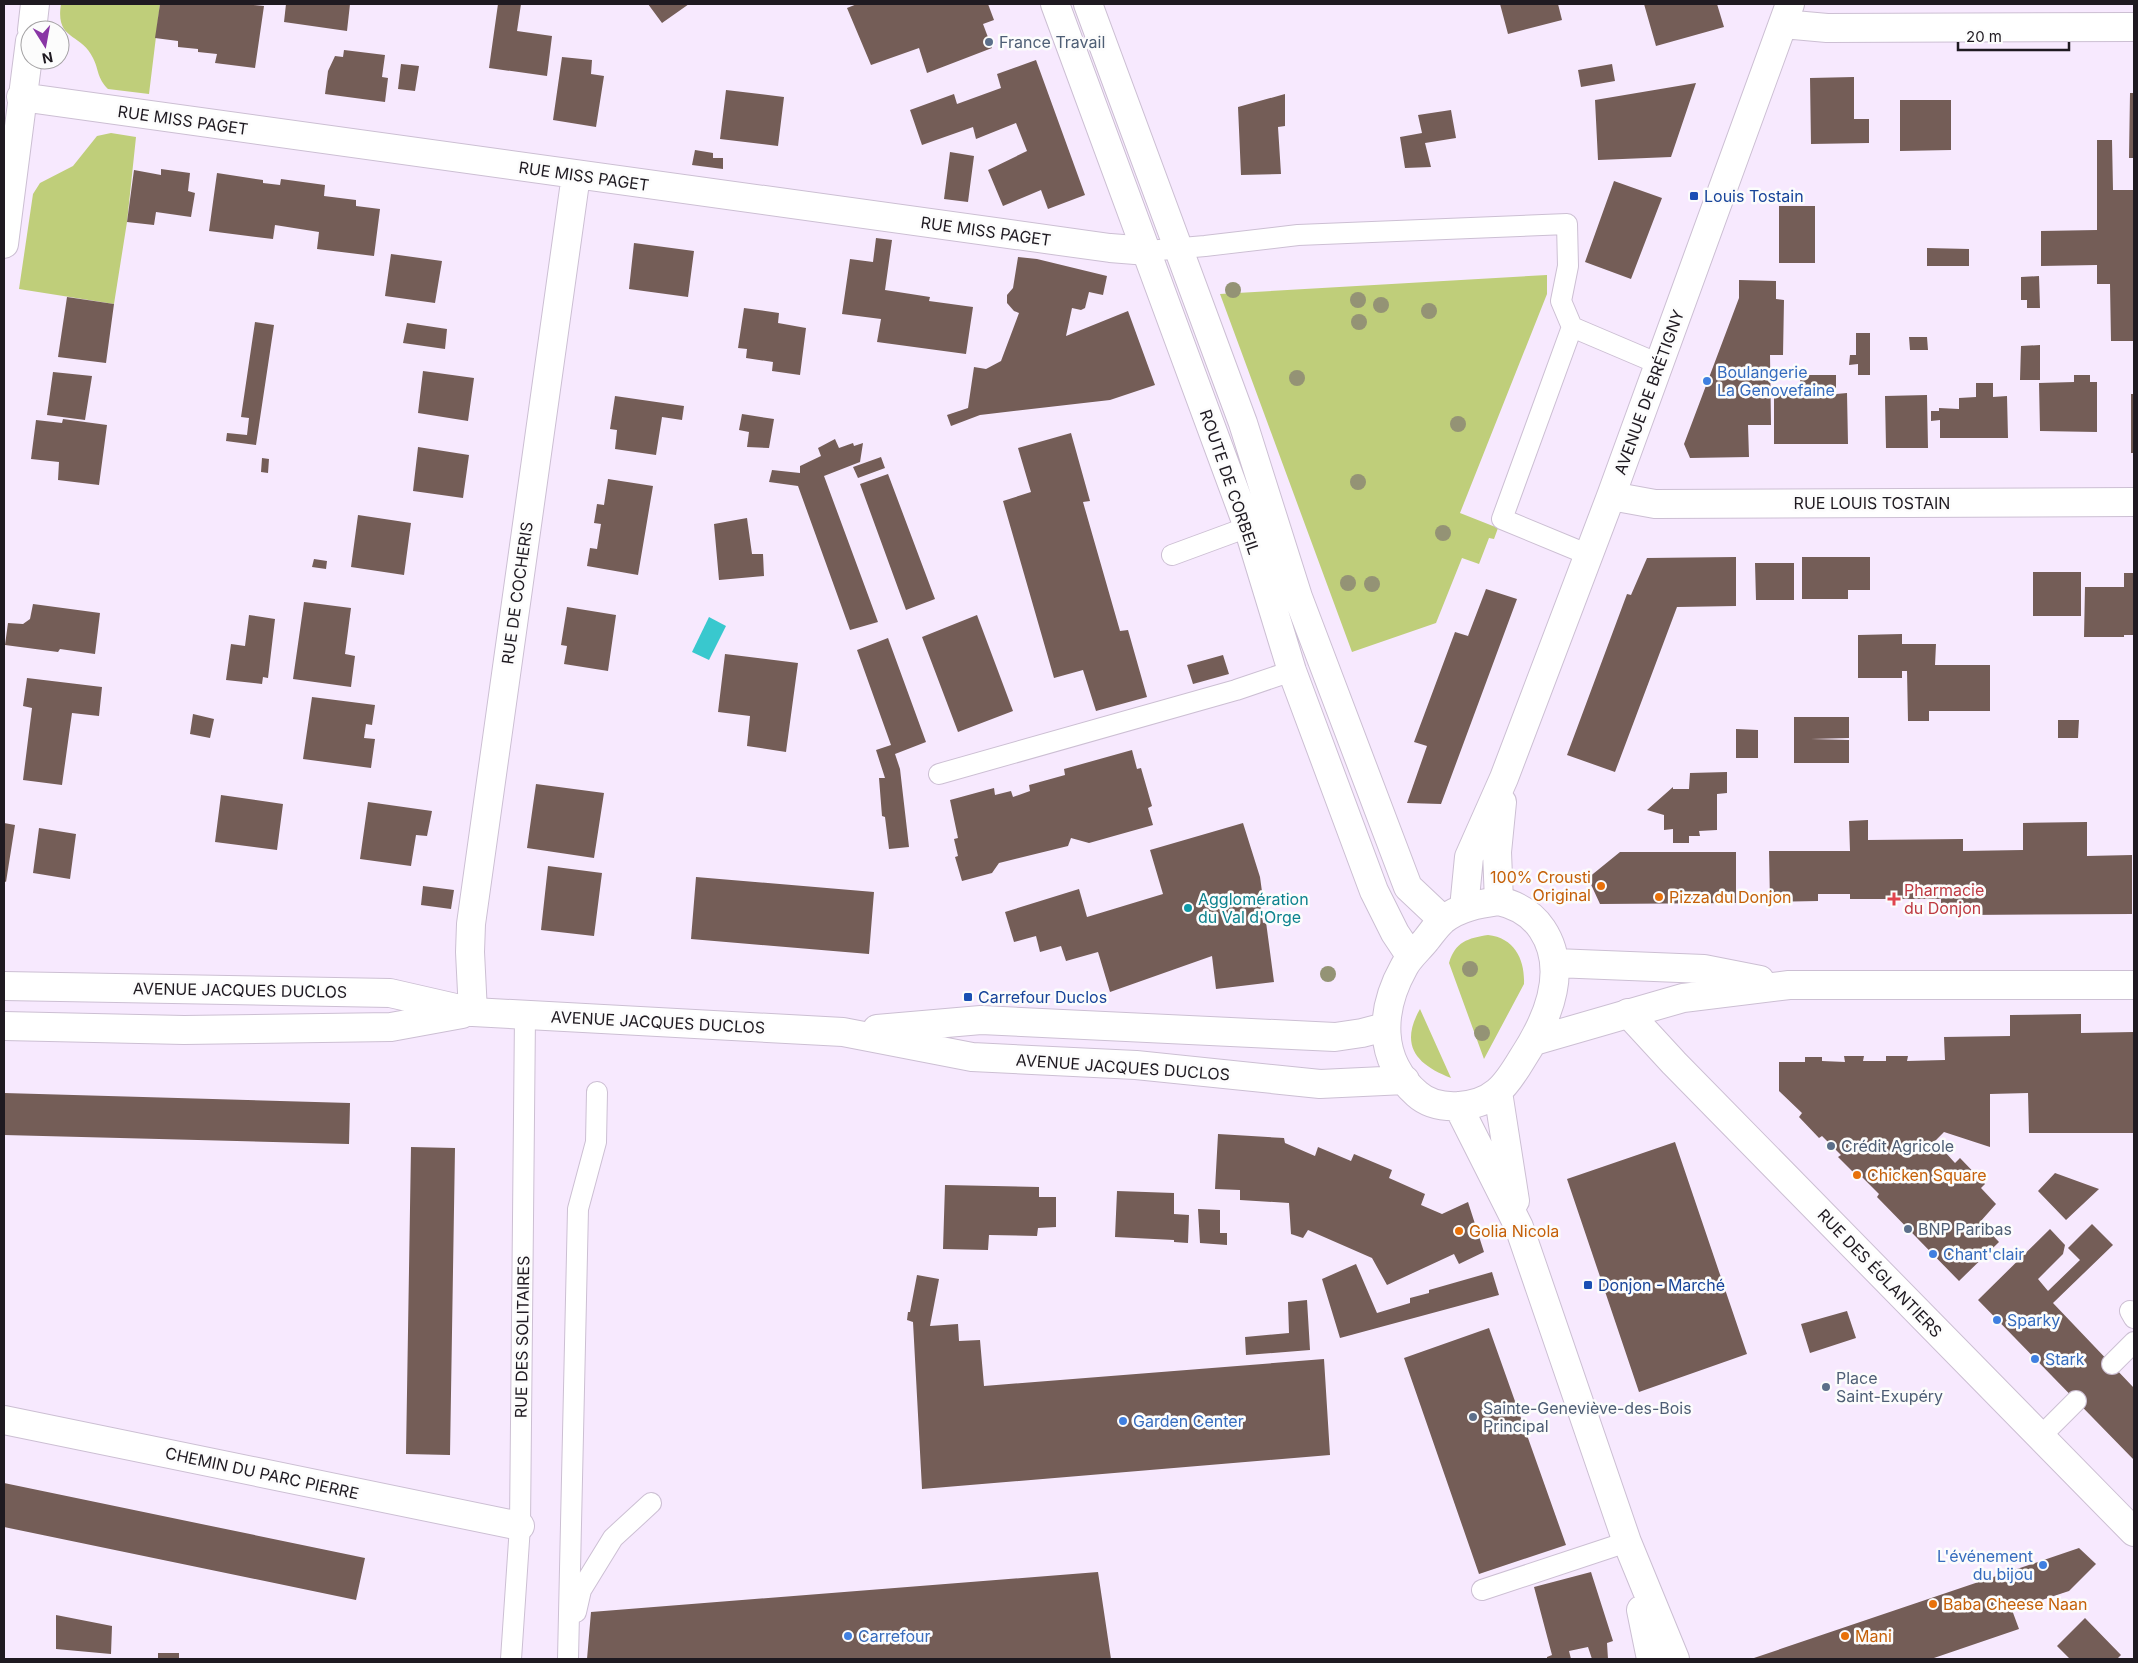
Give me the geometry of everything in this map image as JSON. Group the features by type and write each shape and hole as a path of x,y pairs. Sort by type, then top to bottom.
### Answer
{"main road":[{"path":"33,20 35,4"},
{"name":"ROUTE DE CORBEIL","path":"1055,4 1108,150 1148,251 1248,527 1252,548 1292,672 1374,891 1395,933 1411,957"},
{"name":"ROUTE DE CORBEIL","path":"1088,4 1243,423 1298,597 1408,887 1454,914"},
{"path":"1787,14 1827,28 2134,27"},
{"name":"AVENUE DE BRÉTIGNY","path":"1454,914 1469,857 1504,778 1589,555 1787,14"},
{"path":"4,244 26,70"},
{"name":"RUE MISS PAGET","path":"22,97 1100,247 1148,251"},
{"name":"RUE DE COCHERIS","path":"473,1012 470,952 471,924 576,175"},
{"name":"RUE LOUIS TOSTAIN","path":"1611,496 1655,504 2134,502"},
{"name":"AVENUE DE BRÉTIGNY","path":"1499,901 1497,852 1504,778"},
{"path":"1499,901 1513,904 1538,923 1547,936 1555,964 1554,985 1550,1002 1534,1041 1498,1092 1476,1104 1458,1106 1435,1104 1417,1095 1404,1080 1394,1064 1387,1046 1385,1027 1393,992 1404,966 1411,957 1454,914 1499,901"},
{"path":"1555,964 1704,969 1789,985"},
{"path":"1534,1041 1683,998 1789,985 2134,985"},
{"name":"AVENUE JACQUES DUCLOS","path":"4,986 390,993 473,1012 843,1032 972,1057 1136,1064 1320,1084 1404,1080"},
{"name":"AVENUE JACQUES DUCLOS","path":"4,1026 184,1030 391,1027 473,1012"},
{"name":"RUE DES ÉGLANTIERS","path":"1628,1013 1674,1063 2134,1532"},
{"name":"AVENUE JACQUES DUCLOS","path":"843,1032 981,1020 1335,1037 1385,1027"},
{"path":"1498,1092 1519,1227"},
{"path":"1458,1106 1519,1227 1627,1542 1675,1659"},
{"name":"CHEMIN DU PARC PIERRE","path":"4,1420 520,1526"},
{"path":"1627,1542 1651,1659"}],"lane":[{"path":"1148,251 1298,235 1567,224 1568,266 1560,301 1572,327 1659,364"},
{"path":"1572,327 1502,519 1589,555"},
{"path":"1172,555 1248,527"},
{"path":"939,774 1236,690 1292,672"},
{"name":"RUE DES SOLITAIRES","path":"511,1659 520,1526 525,1014"},
{"path":"568,1651 578,1209 596,1142 597,1092"},
{"path":"2112,1364 2134,1342"},
{"path":"2041,1436 2076,1401"},
{"path":"568,1651 581,1590 613,1538 651,1503"},
{"path":"1482,1590 1627,1542"}],"green space":[{"path":"61,4 160,4 149,94 108,89 102,81 88,50 70,35 70,20 61,20"},
{"path":"111,133 136,137 127,222 114,304 19,289 33,194 40,183 73,166 97,136"},
{"path":"1547,275 1547,294 1460,513 1498,528 1494,539 1489,538 1479,564 1462,558 1436,623 1352,652 1220,294"},
{"path":"1488,935 1497,937 1512,945 1523,967 1524,984 1484,1059 1449,963 1455,950 1463,942"},
{"path":"1420,1009 1451,1078 1429,1067 1415,1052 1411,1034"}],"water":[{"path":"709,617 726,626 709,660 692,652"}],"building":[{"path":"160,4 244,4 264,6 255,68 215,63 217,54 198,52 198,49 178,47 178,41 155,38"},
{"path":"286,4 350,4 347,31 284,22"},
{"path":"498,4 521,4 517,31 552,36 547,76 489,68"},
{"path":"648,4 689,4 662,23"},
{"path":"857,4 988,4 994,20 983,24 992,48 927,73 919,48 871,65 847,8"},
{"path":"1500,4 1558,4 1562,20 1508,34"},
{"path":"1644,4 1717,4 1724,27 1656,46"},
{"path":"344,50 385,55 382,77 388,78 385,102 325,94 328,71 335,56 343,57"},
{"path":"562,57 592,60 591,74 604,76 596,127 553,120"},
{"path":"1036,60 1085,195 1048,209 1041,190 1003,206 988,170 1027,151 1016,123 976,139 973,127 922,145 910,110 954,94 957,104 1001,88 997,74"},
{"path":"401,64 419,66 415,91 398,89"},
{"path":"1612,64 1615,81 1581,87 1578,70"},
{"path":"1854,77 1854,119 1869,119 1869,143 1811,144 1810,78"},
{"path":"1696,83 1671,157 1598,160 1595,100"},
{"path":"726,90 784,97 778,146 720,139"},
{"path":"2130,93 2134,93 2134,158 2129,158"},
{"path":"1285,94 1285,126 1278,127 1281,174 1241,175 1238,107"},
{"path":"1900,100 1951,100 1951,150 1900,151"},
{"path":"1451,110 1456,138 1425,143 1431,167 1405,168 1400,137 1422,133 1418,115"},
{"path":"2097,140 2112,140 2113,190 2134,190 2134,341 2111,341 2110,284 2097,284 2097,265 2041,266 2041,231 2097,230"},
{"path":"695,150 713,153 713,158 723,158 723,169 692,165"},
{"path":"950,152 974,156 968,202 944,199"},
{"path":"161,169 190,173 188,191 195,193 191,217 156,212 154,225 127,222 134,170 161,175"},
{"path":"217,173 263,180 263,183 280,185 281,179 325,185 324,196 356,200 356,206 380,209 374,256 317,249 319,232 275,225 273,239 209,231"},
{"path":"1614,181 1662,198 1631,279 1585,262"},
{"path":"1779,206 1815,206 1815,263 1779,263"},
{"path":"876,238 892,240 885,290 930,297 929,301 973,307 966,354 877,342 881,319 842,314 850,259 873,262"},
{"path":"634,243 694,251 688,297 629,289"},
{"path":"1927,248 1969,249 1969,266 1927,266"},
{"path":"391,254 442,261 435,303 385,296"},
{"path":"1018,257 1037,259 1107,276 1103,295 1089,292 1085,308 1081,310 1072,308 1066,336 1128,311 1155,385 1110,400 980,415 951,426 947,415 968,408 974,367 986,369 1001,361 1019,313 1014,311 1007,303 1007,295 1013,288"},
{"path":"2039,276 2040,308 2027,308 2027,300 2021,300 2021,277"},
{"path":"1739,280 1776,281 1776,299 1784,300 1783,355 1770,355 1771,425 1748,425 1749,457 1690,458 1684,444 1739,298"},
{"path":"67,297 114,304 106,363 58,357"},
{"path":"744,308 779,313 778,323 806,328 800,375 772,371 773,362 746,358 747,349 738,348"},
{"path":"255,322 274,325 256,445 226,441 227,433 247,435 249,418 241,417"},
{"path":"407,323 447,329 445,349 403,343"},
{"path":"1856,333 1870,333 1870,375 1858,375 1858,364 1849,365 1850,355 1856,355"},
{"path":"1909,337 1927,337 1928,350 1910,350"},
{"path":"2040,345 2040,380 2020,380 2021,346"},
{"path":"423,371 474,378 468,421 418,413"},
{"path":"53,372 92,376 85,420 47,415"},
{"path":"1800,375 1836,375 1836,394 1847,393 1848,444 1774,444 1774,394 1801,394"},
{"path":"2074,375 2090,375 2090,382 2097,382 2097,432 2040,431 2039,383 2074,382"},
{"path":"1976,383 1993,383 1993,397 2007,396 2008,438 1940,438 1940,420 1931,421 1931,411 1939,411 1939,408 1959,409 1959,398 1976,397"},
{"path":"2131,394 2134,394 2134,453 2131,453"},
{"path":"1927,395 1928,448 1886,448 1885,396"},
{"path":"615,396 684,406 682,420 662,417 656,455 615,449 617,430 610,429"},
{"path":"742,414 774,419 769,448 747,447 749,432 739,430"},
{"path":"63,419 107,425 99,485 58,480 59,462 31,459 36,420 62,423"},
{"path":"1071,433 1090,501 1083,502 1120,631 1128,630 1147,697 1096,711 1083,670 1054,678 1003,501 1031,492 1018,448"},
{"path":"835,439 839,448 853,443 854,446 863,443 860,462 824,476 878,622 850,630 798,486 769,482 772,470 800,473 800,466 821,456 818,448"},
{"path":"418,447 469,455 463,498 413,491"},
{"path":"881,457 885,468 858,478 853,467"},
{"path":"262,458 269,459 268,473 261,472"},
{"path":"888,474 935,599 906,610 860,484"},
{"path":"608,479 653,486 638,575 587,566 590,548 597,549 601,524 594,523 597,504 604,505"},
{"path":"358,515 411,523 404,575 351,567"},
{"path":"747,518 752,554 763,554 764,576 719,580 714,524"},
{"path":"1736,557 1736,606 1677,607 1615,772 1567,755 1627,594 1631,595 1647,558"},
{"path":"1802,557 1870,557 1870,590 1848,590 1848,599 1802,599"},
{"path":"314,559 327,561 326,569 312,567"},
{"path":"1755,563 1794,563 1794,600 1756,600"},
{"path":"2033,572 2081,572 2081,616 2033,616"},
{"path":"2124,573 2134,573 2134,635 2124,635 2124,637 2084,637 2085,587 2124,587"},
{"path":"1486,589 1517,599 1441,804 1407,803 1427,746 1414,742 1455,632 1468,636"},
{"path":"304,602 351,608 345,654 355,656 351,687 293,679"},
{"path":"33,604 100,613 95,654 60,649 58,652 5,645 8,623 23,624 30,619"},
{"path":"567,607 616,615 608,671 564,664 567,646 561,645"},
{"path":"249,615 275,619 268,678 263,677 262,684 226,680 231,644 245,646"},
{"path":"977,615 1013,711 958,732 922,637"},
{"path":"1902,634 1902,644 1936,644 1935,665 1990,665 1990,711 1929,711 1929,721 1908,721 1907,671 1902,671 1902,678 1858,678 1858,635"},
{"path":"888,638 926,742 895,754 900,769 909,847 889,849 885,817 882,816 879,778 885,778 876,750 891,745 857,650"},
{"path":"725,654 798,663 786,752 747,746 750,716 718,712"},
{"path":"1223,655 1229,674 1193,684 1187,665"},
{"path":"27,678 102,687 99,716 72,713 62,785 23,780 32,708 23,706"},
{"path":"312,697 375,705 372,725 366,724 364,738 375,739 371,768 303,759"},
{"path":"193,714 214,719 210,738 190,734"},
{"path":"1794,717 1849,717 1849,738 1811,739 1849,740 1849,763 1794,763"},
{"path":"2058,720 2079,720 2078,738 2058,738"},
{"path":"1736,729 1758,730 1758,758 1736,758"},
{"path":"1132,750 1137,769 1141,768 1152,806 1148,808 1153,825 1089,843 1071,838 1068,846 999,863 992,873 962,881 955,857 958,856 954,839 958,838 950,800 994,788 995,795 1011,791 1013,797 1030,791 1029,785 1065,775 1064,769"},
{"path":"1727,772 1727,793 1717,794 1717,830 1699,831 1700,836 1689,836 1689,843 1673,843 1673,829 1664,830 1664,815 1647,810 1673,787 1673,789 1689,789 1690,773"},
{"path":"536,784 604,793 594,858 527,848"},
{"path":"221,795 283,804 277,850 215,842"},
{"path":"368,802 432,811 427,836 416,835 411,866 360,859"},
{"path":"1868,820 1868,840 1963,839 1963,851 2023,850 2023,823 2087,822 2087,856 2132,855 2132,914 1963,915 1963,912 1941,912 1941,899 1850,899 1850,894 1818,894 1818,901 1770,902 1769,851 1850,851 1849,821"},
{"path":"4,823 15,825 6,882 4,881"},
{"name":"Agglomération du Val d'Orge","path":"1243,823 1260,877 1263,899 1260,900 1263,923 1266,922 1274,982 1216,989 1212,956 1110,992 1098,952 1066,961 1061,946 1040,952 1036,936 1014,942 1005,912 1079,889 1087,917 1163,894 1150,850"},
{"path":"39,828 76,834 70,879 33,873"},
{"path":"1620,852 1736,852 1736,903 1600,904 1588,878"},
{"path":"548,866 602,873 594,936 541,930"},
{"path":"696,877 874,892 869,954 691,939"},
{"path":"423,886 454,890 451,909 421,905"},
{"path":"2081,1014 2081,1033 2134,1032 2134,1133 2029,1133 2028,1093 1990,1094 1990,1147 1944,1132 1935,1141 1955,1163 1960,1158 1985,1184 1981,1188 1996,1204 1980,1222 1999,1242 1959,1281 1877,1197 1879,1194 1862,1177 1860,1179 1838,1157 1841,1155 1822,1136 1819,1138 1799,1117 1802,1113 1779,1091 1779,1062 1805,1062 1805,1057 1822,1057 1822,1061 1845,1062 1844,1056 1864,1056 1863,1061 1886,1061 1886,1056 1908,1056 1907,1061 1945,1060 1944,1037 2010,1036 2010,1015"},
{"path":"4,1093 350,1103 349,1144 4,1135"},
{"path":"1218,1134 1284,1138 1285,1143 1315,1156 1318,1147 1351,1161 1354,1154 1392,1170 1389,1178 1425,1194 1421,1205 1442,1214 1468,1202 1484,1252 1459,1264 1454,1254 1387,1285 1372,1258 1308,1230 1303,1238 1291,1234 1289,1203 1240,1200 1240,1190 1215,1189"},
{"path":"1675,1142 1747,1354 1639,1392 1567,1179"},
{"path":"411,1147 455,1148 450,1455 406,1454"},
{"path":"2055,1173 2099,1189 2066,1220 2038,1191"},
{"path":"945,1185 1039,1187 1039,1197 1056,1197 1056,1227 1038,1228 1037,1236 989,1235 988,1250 943,1249"},
{"path":"1117,1191 1174,1193 1174,1214 1189,1215 1188,1243 1174,1242 1174,1240 1115,1237"},
{"path":"1198,1209 1220,1210 1220,1233 1227,1233 1227,1245 1200,1243"},
{"path":"2092,1224 2113,1245 2053,1303 2134,1388 2134,1460 1978,1300 2050,1229 2065,1245 2063,1254 2038,1279 2048,1291 2080,1260 2068,1248"},
{"path":"1356,1264 1377,1313 1410,1303 1410,1298 1429,1293 1429,1290 1492,1272 1499,1295 1340,1338 1322,1279"},
{"name":"Garden Center","path":"917,1275 939,1279 930,1326 958,1324 959,1341 980,1340 984,1386 1324,1359 1330,1455 922,1489 913,1322 907,1320"},
{"path":"1307,1300 1310,1350 1246,1355 1245,1337 1289,1333 1288,1302"},
{"path":"1847,1311 1856,1338 1810,1353 1801,1324"},
{"name":"Sainte-Geneviève-des-Bois Principal","path":"1489,1328 1566,1545 1479,1574 1404,1358"},
{"path":"4,1483 365,1558 356,1600 4,1527"},
{"path":"2079,1548 2096,1564 2069,1591 2012,1610 2019,1629 1931,1659 1751,1659"},
{"name":"Carrefour","path":"1098,1572 1111,1659 587,1659 591,1612"},
{"path":"1591,1572 1613,1641 1607,1643 1608,1659 1592,1659 1588,1647 1569,1651 1571,1659 1547,1659 1547,1657 1552,1655 1534,1587"},
{"path":"56,1615 112,1626 111,1654 56,1649"},
{"path":"2085,1618 2121,1655 2117,1659 2070,1659 2057,1646"},
{"path":"158,1653 179,1653 179,1659 158,1659"}],"place":[{"name":"France Travail","path":"989,42"},
{"name":"Louis Tostain","path":"1694,196"},
{"name":"Boulangerie La Genovefaine","path":"1707,381"},
{"name":"100% Crousti Original","path":"1601,886"},
{"name":"Pizza du Donjon","path":"1659,897"},
{"name":"Pharmacie du Donjon","path":"1894,899"},
{"name":"Agglomération du Val d'Orge","path":"1188,908"},
{"name":"Carrefour Duclos","path":"968,997"},
{"name":"Crédit Agricole","path":"1831,1146"},
{"name":"Chicken Square","path":"1857,1175"},
{"name":"BNP Paribas","path":"1908,1229"},
{"name":"Golia Nicola","path":"1459,1231"},
{"name":"Chant'clair","path":"1933,1254"},
{"name":"Donjon - Marché","path":"1588,1285"},
{"name":"Sparky","path":"1997,1320"},
{"name":"Stark","path":"2035,1359"},
{"name":"Place Saint-Exupéry","path":"1826,1387"},
{"name":"Sainte-Geneviève-des-Bois Principal","path":"1473,1417"},
{"name":"Garden Center","path":"1123,1421"},
{"name":"L'événement du bijou","path":"2043,1565"},
{"name":"Baba Cheese Naan","path":"1933,1604"},
{"name":"Carrefour","path":"848,1636"},
{"name":"Mani","path":"1845,1636"}]}
